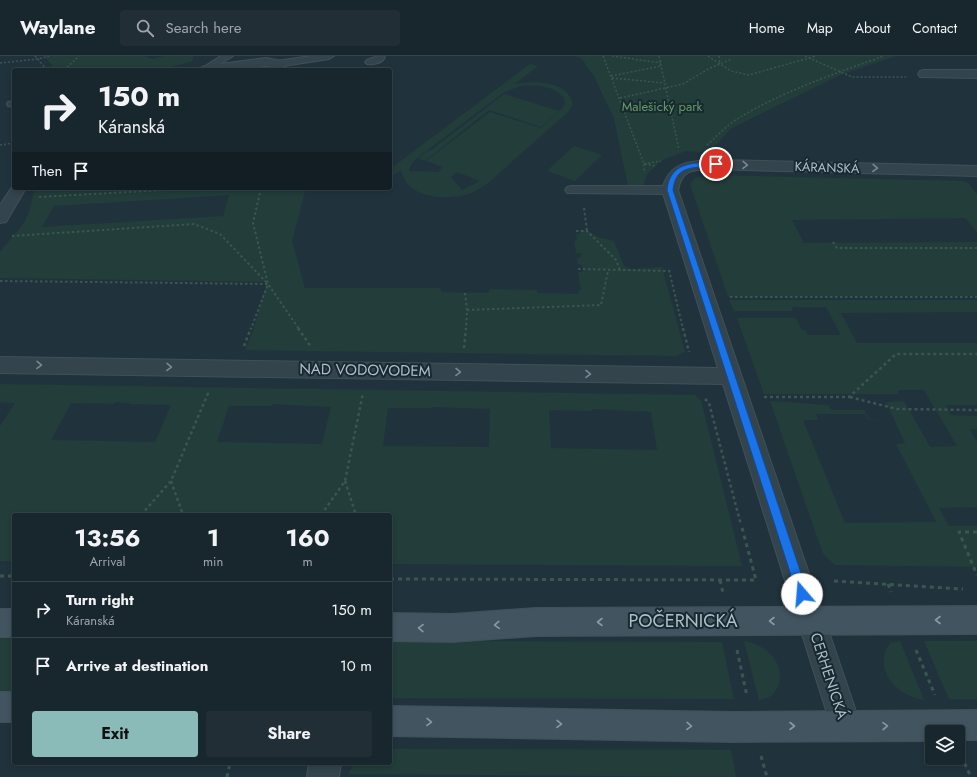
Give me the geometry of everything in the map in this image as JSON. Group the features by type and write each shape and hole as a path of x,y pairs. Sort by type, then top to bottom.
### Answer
{"street":[{"path":"221,68 266,62 278,67"},
{"path":"918,75 977,74"},
{"path":"670,190 672,179 679,164"},
{"name":"KÁRANSKÁ","path":"679,164 977,171"},
{"name":"CERHENICKÁ","path":"670,190 846,726"},
{"path":"0,218 15,194"},
{"name":"NAD VODOVODEM","path":"0,365 695,376 734,387"},
{"name":"POČERNICKÁ","path":"392,627 452,628 536,622 977,620"},
{"path":"0,623 12,623"},
{"path":"0,706 12,707"},
{"path":"392,721 753,727 846,726 925,733"},
{"path":"965,730 977,725"},
{"path":"323,777 325,765"}],"lane":[{"path":"208,68 229,56 252,64"},
{"path":"278,67 329,56"},
{"path":"370,62 380,59 380,56"},
{"path":"576,190 670,190"}],"path":[{"path":"35,56 45,68"},
{"path":"0,63 38,59 49,56"},
{"path":"66,68 79,56"},
{"path":"602,56 620,98 644,164 646,190"},
{"path":"612,56 661,63"},
{"path":"659,56 679,164"},
{"path":"708,56 720,65 738,73 749,75 816,56"},
{"path":"719,56 720,65"},
{"path":"805,56 839,72 852,76 918,75"},
{"path":"706,147 724,129 738,119 782,96 839,72 884,56"},
{"path":"620,98 683,84 710,68 732,59"},
{"path":"611,77 661,66"},
{"path":"611,77 664,83"},
{"path":"0,145 12,143"},
{"path":"15,194 139,190"},
{"path":"235,368 268,284 253,223 261,190"},
{"path":"576,190 587,231 616,260 620,270"},
{"path":"8,236 194,224 220,234 268,284 327,370"},
{"path":"576,231 587,231"},
{"path":"833,242 837,248 977,248"},
{"path":"668,264 695,376"},
{"path":"578,269 608,271 697,272"},
{"path":"467,310 601,304 608,271"},
{"path":"0,281 268,284"},
{"path":"465,293 467,310 463,355 478,356 478,372"},
{"path":"705,297 977,297"},
{"path":"849,396 896,354 977,354"},
{"path":"322,513 345,481 364,386"},
{"path":"734,387 849,396 897,409 977,410"},
{"path":"143,513 171,481 209,390"},
{"path":"392,578 756,580 709,403 704,398"},
{"path":"171,481 182,513"},
{"path":"345,481 355,513"},
{"path":"977,532 959,532 977,575"},
{"path":"0,576 12,576"},
{"path":"720,580 753,727 767,777"},
{"path":"834,581 970,590"},
{"path":"888,584 948,725"},
{"path":"965,763 971,777"},
{"path":"227,777 230,765"}],"green space":[{"path":"44,56 144,56 152,59 164,56 194,56 192,61 187,63 164,68 53,68"},
{"name":"Malešický park","path":"574,56 896,56 840,75 730,129 710,153 686,151 662,160 647,174 643,186 628,186 614,119 594,76 581,58"},
{"path":"530,64 538,66 515,84 532,82 549,84 564,90 570,96 573,104 568,112 487,184 468,194 456,197 436,197 418,192 404,179 401,170 392,177 392,168","holes":["520,86 550,88 555,90 564,98 565,105 541,128 490,112 426,161 443,167 438,172 409,171 412,163 417,158 503,93","457,172 480,181 462,190 451,177"]},
{"path":"504,94 559,111 541,127 489,110 425,161 418,158 429,150 430,151"},
{"path":"574,146 602,155 575,181 547,171"},
{"path":"713,175 962,181 968,183 977,194 977,232 965,218 792,220 804,243 977,242 977,296 728,297 690,184 695,178"},
{"path":"34,190 305,190 292,241 305,288 440,288 442,292 488,293 490,289 537,290 537,293 578,294 579,290 581,290 578,272 583,272 582,265 578,264 577,258 581,258 581,253 576,253 574,241 577,241 576,234 580,234 580,230 587,230 598,237 614,241 624,266 631,269 662,267 685,352 676,356 245,350 253,331 267,282 0,278 0,252 24,223 29,212","holes":["229,195 223,216 42,227 54,206"]},
{"path":"729,300 977,300 977,312 841,313 857,343 977,343 977,405 945,405 951,415 977,416 977,429 970,430 977,442 977,507 939,508 949,526 977,526 977,567 835,565 823,554 770,401 828,405 832,410 864,410 869,419 882,419 868,420 865,414 816,414 818,420 803,420 845,523 936,522 896,444 905,443 886,402 904,401 930,447 957,446 924,390 898,390 899,394 764,394 737,318 796,318 802,330 805,330 808,335 841,335 826,307 792,307 793,311 734,311"},
{"path":"0,384 695,395 701,400 742,566 392,564 392,513 12,513 12,561 0,561 0,426 15,403 0,402","holes":["115,402 171,405 155,442 51,440 71,403 114,404","273,404 331,407 322,444 217,442 229,406 272,406","432,407 490,409 489,447 383,446 388,408","592,409 651,412 657,450 551,448 549,410 592,411"]},
{"path":"0,636 12,636 12,695 0,694"},
{"path":"392,641 722,642 734,699 392,698"},
{"path":"744,641 767,650 777,662 780,678 778,686 771,696 759,700"},
{"path":"900,641 924,700 914,698 905,693 890,680 886,672 884,663 885,653 890,643"},
{"path":"924,641 977,641 977,699 949,699"},
{"path":"392,749 731,750 736,777 348,774 353,765 392,765"}],"route":[{"path":"716,164 699,165 678,170 672,179 670,190 802,594"}]}
